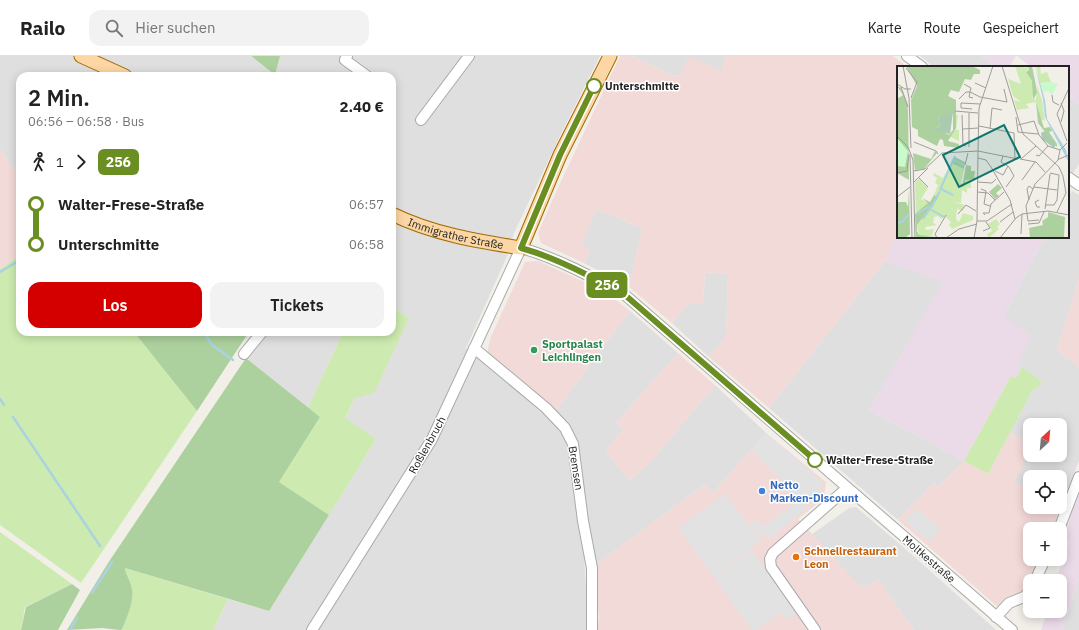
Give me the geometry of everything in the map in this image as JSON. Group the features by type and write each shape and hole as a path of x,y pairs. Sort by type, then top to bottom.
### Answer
{"main road":[{"path":"81,56 116,72"},
{"path":"521,248 560,155 610,56"},
{"name":"Immigrather Straße","path":"396,216 423,228 443,234 521,248"}],"street":[{"path":"347,56 345,60 362,72"},
{"path":"421,120 469,56"},
{"path":"907,56 921,66"},
{"path":"1069,178 1079,185"},
{"name":"Roßlenbruch","path":"312,630 425,452 521,248"},
{"name":"Moltkestraße","path":"521,248 538,253 604,283 625,295 1012,630"},
{"path":"244,354 259,336"},
{"name":"Bremsen","path":"474,348 555,417 565,428 573,444 583,521 592,568 592,630"},
{"path":"1062,522 1079,477"},
{"path":"815,630 771,567 770,559 773,553 847,488"},
{"path":"996,617 1009,603 1023,597"}],"shaded area":[{"path":"0,56 250,56 271,72 16,72 16,173 0,149"},
{"path":"280,56 600,56 514,233 508,254 466,348 558,424 569,438 583,542 589,630 213,630 228,599 269,611 376,439 345,419 355,398 409,318 396,309 396,72 276,72"},
{"path":"620,56 632,56 671,75 679,76 689,56 721,71 726,56 893,56 906,66 897,66 897,232 885,261 769,408 709,357 726,336 728,274 705,272 703,304 688,304 672,323 629,287 642,228 596,209 582,244 591,249 584,263 541,243 538,233"},
{"path":"632,56 726,56 721,72 680,76 671,75"},
{"path":"920,56 981,56 994,66 933,66"},
{"path":"981,56 1016,56 1010,66 994,66"},
{"path":"1017,56 1079,56 1079,105 1069,97 1069,66 1030,66"},
{"path":"1069,97 1079,105 1079,164 1073,173 1069,170"},
{"path":"0,149 16,173 16,258 0,269"},
{"path":"1072,191 1079,195 1079,278 1057,351 1079,367 1079,461 1067,490 1067,470 1023,470 1023,486 1014,482 1024,462 1067,462 1067,418 1023,418 1023,440 1010,432 1032,391 1043,383 1017,364 1004,316 1044,238 1069,238 1069,196"},
{"path":"596,209 642,228 629,287 584,263 590,249 581,244"},
{"path":"897,232 897,238 1044,238 1004,316 1032,337 1017,364 1022,367 1016,378 1011,376 964,461 869,410 943,282 885,261"},
{"path":"538,261 589,284 612,297 630,311 556,411 487,354 490,339 525,262"},
{"path":"885,261 944,282 869,410 964,461 938,487 934,483 898,520 769,408"},
{"path":"705,272 728,274 726,336 709,357 672,323 688,304 703,304"},
{"path":"1079,278 1079,367 1057,351"},
{"path":"630,311 678,353 616,423 623,430 605,451 630,480 652,460 715,385 766,433 712,494 705,484 594,566 577,441 567,424 556,411"},
{"path":"264,336 341,336 308,408 246,358"},
{"path":"678,353 715,385 652,460 630,480 605,451 623,430 616,423"},
{"path":"1010,432 1023,440 1023,462 1024,462 1015,482 1023,486 1023,514 1057,514 1055,522 1023,522 1023,566 1037,566 1033,574 1023,574 1023,592 1009,597 998,607 898,520 934,483 938,487 964,461 988,474"},
{"path":"766,433 826,482 824,498 798,519 862,588 879,580 913,630 597,630 599,618 594,566 705,484 712,494"},
{"path":"766,433 821,481 823,495 769,539 766,534 761,537 750,524 758,520 764,526 797,501 779,478 752,450"},
{"path":"1079,491 1079,579 1067,615 1067,574 1058,574 1061,566 1067,566 1067,526"},
{"path":"725,494 761,540 714,578 678,528"},
{"path":"856,507 996,630 913,630 879,580 862,588 811,535 849,508"},
{"path":"916,508 941,529 930,542 905,521"},
{"path":"751,550 797,612 787,620 781,612 757,630 752,630 715,579"},
{"path":"1079,579 1079,630 1062,630"},
{"path":"1045,618 1066,618 1062,630 1041,630"}],"green space":[{"path":"251,56 280,56 276,72 271,72"},
{"path":"16,258 16,336 137,336 197,411 81,583 0,525 0,269"},
{"path":"396,309 409,318 374,393 355,398 345,418 376,439 329,515 279,482 320,417 308,408 341,336 396,336"},
{"path":"137,336 246,336 197,411"},
{"path":"246,358 320,417 279,482 329,515 269,611 125,568 131,586 132,599 130,609 122,629 102,628 67,630 108,563"},
{"path":"1022,367 1043,383 1032,391 988,474 964,461 1011,376 1016,378"},
{"path":"0,532 72,584 25,607 21,630 0,630"},
{"path":"125,568 228,599 213,630 120,630 122,628 132,588 127,581"},
{"path":"72,584 80,590 58,630 21,630 26,607"}],"waterway":[{"path":"0,272 16,262"},
{"path":"206,336 212,345 233,360"},
{"path":"0,399 4,405"},
{"path":"13,417 100,546"},
{"path":"92,593 112,562"},
{"path":"70,630 77,618"}],"bus line":[{"name":"256","path":"594,86 560,155 521,248 538,253 604,283 625,295 815,460"}],"place":[{"name":"Unterschmitte","path":"594,86"},
{"name":"Sportpalast Leichlingen","path":"534,350"},
{"name":"Walter-Frese-Straße","path":"815,460"},
{"name":"Netto Marken-Discount","path":"762,491"},
{"name":"Schnellrestaurant Leon","path":"796,557"}]}
